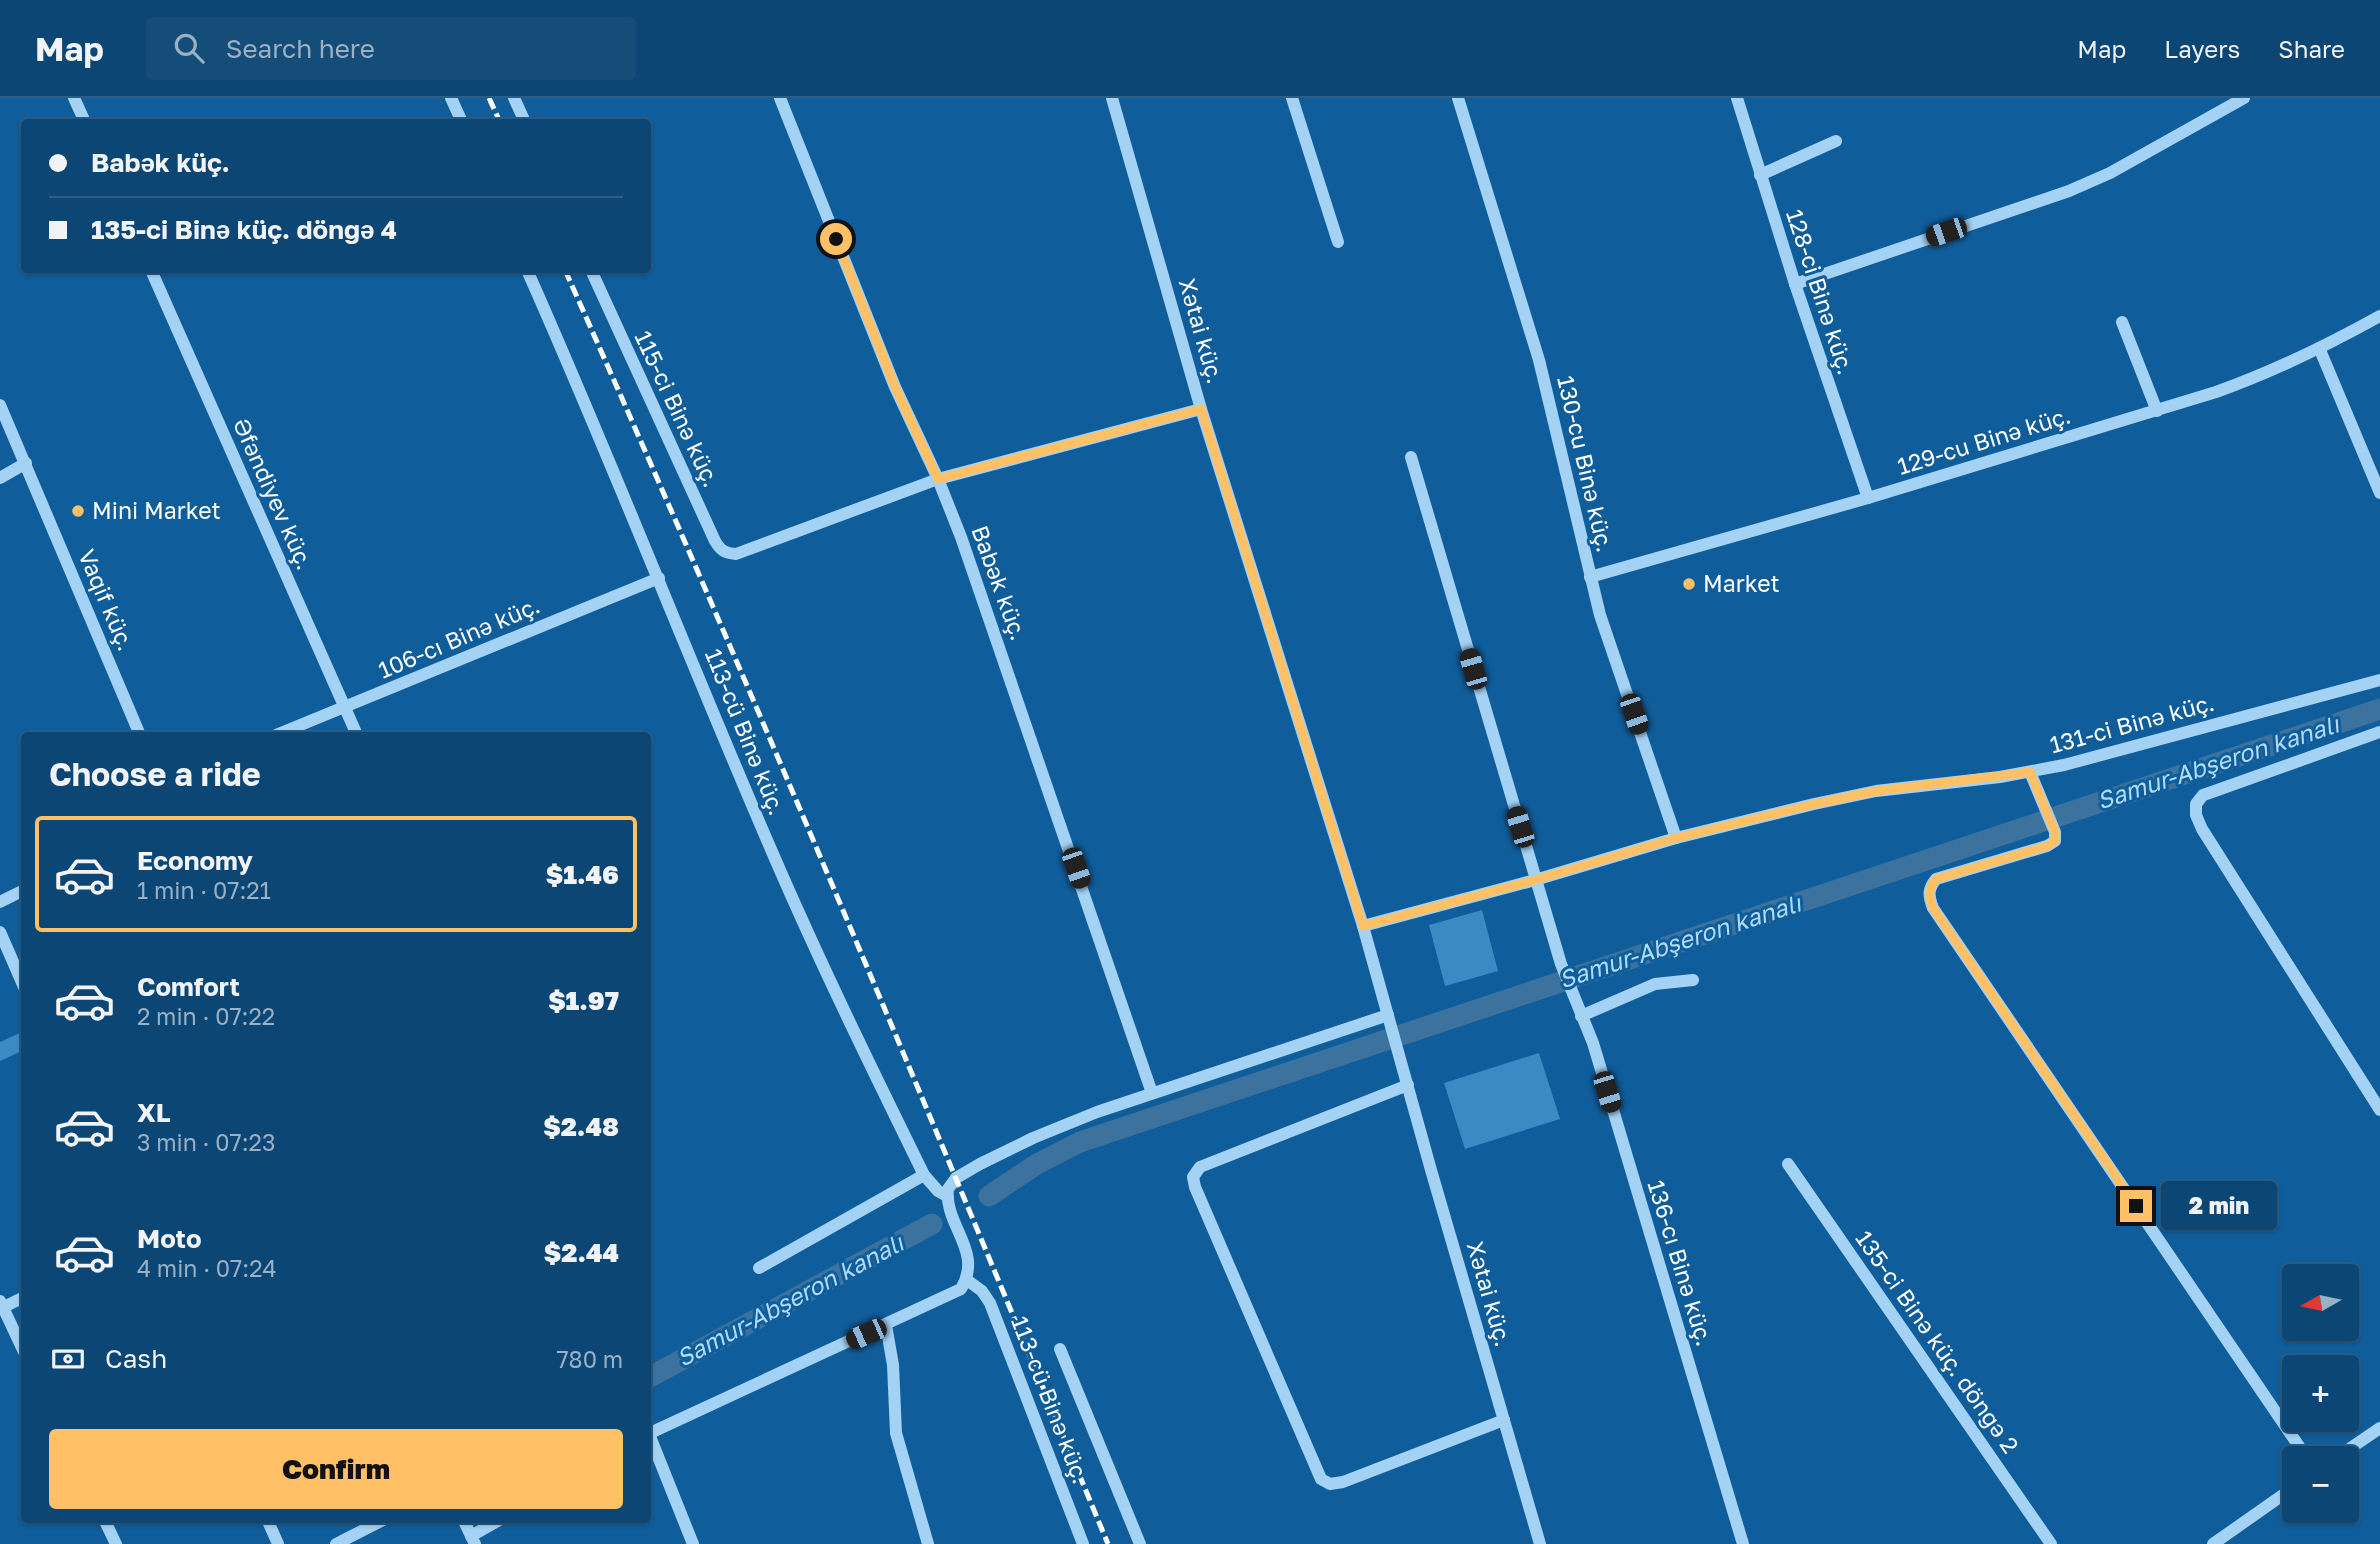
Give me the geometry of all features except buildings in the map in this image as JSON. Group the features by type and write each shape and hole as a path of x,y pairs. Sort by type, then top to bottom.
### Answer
{"street":[{"path":"74,98 84,119"},
{"path":"451,98 461,119"},
{"path":"514,98 524,119"},
{"name":"Babək küç.","path":"780,98 895,387 938,479 961,537 1153,1093"},
{"name":"Xətai küç.","path":"1112,98 1201,409 1363,926 1540,1544"},
{"path":"1292,98 1338,242"},
{"name":"130-cu Binə küç.","path":"1458,98 1539,360 1600,615 1676,838"},
{"name":"128-ci Binə küç.","path":"1737,98 1759,175 1868,498"},
{"path":"1795,284 2068,191 2110,173 2244,98"},
{"path":"1759,175 1836,141"},
{"name":"Əfəndiyev küç.","path":"152,273 356,732"},
{"name":"113-cü Binə küç.","path":"528,273 586,401 772,853 820,961 924,1175 937,1191 947,1196"},
{"name":"115-ci Binə küç.","path":"592,273 720,550 736,554 938,479"},
{"name":"129-cu Binə küç.","path":"1590,577 1868,498 2157,411 2252,379 2320,350 2380,316"},
{"path":"2122,322 2157,411"},
{"path":"2320,350 2380,493"},
{"name":"Vaqif küç.","path":"0,405 140,732"},
{"path":"938,479 1201,409"},
{"name":"136-cı Binə küç.","path":"1411,457 1535,880 1561,964 1593,1043 1743,1544"},
{"path":"0,478 26,463"},
{"name":"106-cı Binə küç.","path":"283,732 659,578"},
{"name":"131-ci Binə küç.","path":"1363,926 1535,880 1676,838 1876,791 2030,772 2064,765 2380,680"},
{"path":"2380,732 2212,792 2203,796 2196,804 2196,815 2202,829 2375,1090 2380,1110"},
{"path":"2030,772 2055,832 2055,841 2047,846 1936,879 1930,887 1929,897 1933,908 2299,1446"},
{"path":"0,902 21,892"},
{"path":"0,932 21,980"},
{"path":"1581,1016 1655,984 1693,980"},
{"path":"651,1433 961,1289 969,1273 968,1259 947,1196 948,1189 956,1178 1000,1154 1097,1112 1388,1016"},
{"path":"1408,1085 1200,1167 1193,1177 1195,1187 1321,1479 1330,1483 1343,1482 1504,1420"},
{"name":"135-ci Binə küç. döngə 2","path":"1788,1164 2051,1544"},
{"path":"758,1268 924,1175"},
{"name":"113-cü Binə küç.","path":"967,1280 982,1291 990,1303 1082,1542"},
{"path":"21,1298 1,1306 21,1346"},
{"path":"886,1325 893,1365 896,1433 928,1544"},
{"path":"1060,1349 1140,1544"},
{"path":"2354,1446 2380,1428"},
{"path":"651,1441 693,1544"},
{"path":"2213,1544 2227,1540 2282,1496"},
{"path":"106,1523 116,1544"},
{"path":"269,1523 278,1544"},
{"path":"336,1544 377,1523"},
{"path":"465,1523 473,1540 495,1523"},
{"path":"1068,1544 1082,1542"}],"waterway":[{"name":"Samur-Abşeron kanalı","path":"989,1196 1037,1164 1080,1142 2380,709"},
{"name":"Samur-Abşeron kanalı","path":"651,1376 932,1224"}],"railway":[{"path":"489,98 499,119"},
{"path":"566,273 841,905 1108,1544"}],"place":[{"name":"Mini Market","path":"78,511"},
{"name":"Market","path":"1689,584"}],"route":[{"path":"836,239 895,387 938,479 1201,409 1363,926 1535,880 1676,838 1814,804 1876,791 2030,772 2055,832 2055,841 2047,846 1936,879 1930,887 1929,897 1933,908 2136,1206"}]}
